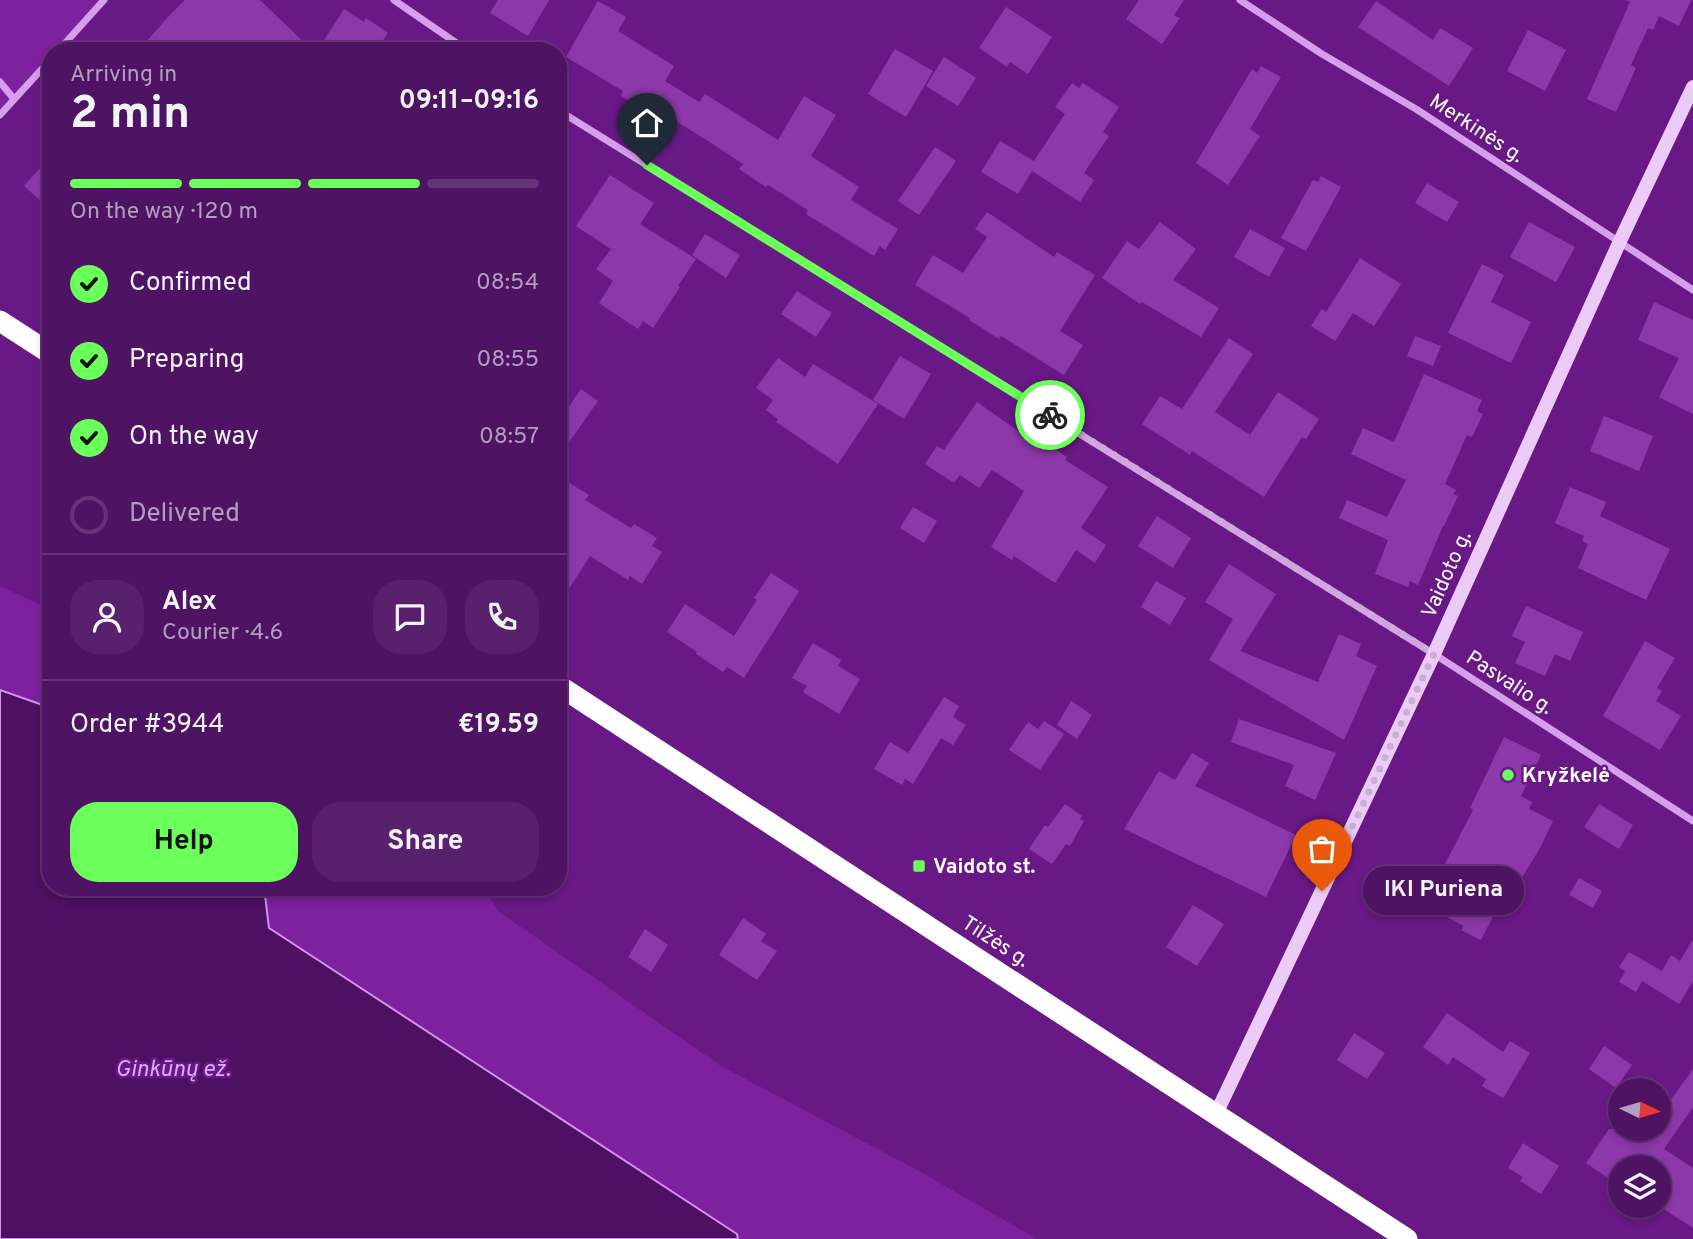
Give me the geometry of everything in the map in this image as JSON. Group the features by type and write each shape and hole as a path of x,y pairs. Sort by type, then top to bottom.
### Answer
{"highway":[{"path":"0,321 42,348"},
{"name":"Tilžės g.","path":"567,691 1407,1239"}],"main road":[{"name":"Vaidoto g.","path":"1216,1114 1434,654 1693,87"}],"street":[{"path":"66,42 104,0"},
{"path":"394,0 455,42"},
{"name":"Merkinės g.","path":"1240,0 1322,54 1416,109 1693,289"},
{"path":"0,114 42,69"},
{"path":"0,82 14,99"},
{"name":"Pasvalio g.","path":"567,116 1434,654 1693,821"}],"shaded area":[{"path":"0,0 103,0 66,42 42,42 42,68 0,114"},
{"path":"0,586 42,606 42,705 0,690"},
{"path":"265,896 489,896 498,911 721,1066 919,1171 1037,1239 738,1239 737,1234 269,928"}],"water":[{"name":"Ginkūnų ež.","path":"0,690 42,705 42,896 265,896 269,928 737,1234 738,1239 0,1239"}],"building":[{"path":"185,0 260,0 304,42 146,42"},
{"path":"498,0 549,0 528,36 490,13"},
{"path":"1139,0 1184,0 1174,15 1180,18 1162,44 1126,19"},
{"path":"1626,0 1691,0 1679,26 1659,16 1653,30 1648,28 1631,65 1636,68 1616,112 1587,99 1630,2"},
{"path":"598,1 626,17 618,31 674,66 665,81 699,102 705,94 778,140 804,96 836,115 811,156 859,187 851,200 898,229 885,250 880,246 874,256 806,214 808,210 739,169 743,164 705,139 648,104 644,110 621,96 623,91 567,55"},
{"path":"1376,1 1433,40 1440,28 1473,48 1449,86 1358,27"},
{"path":"1006,7 1052,37 1028,74 1010,62 1007,67 979,48"},
{"path":"344,9 364,22 366,18 388,33 382,42 323,42"},
{"path":"1528,30 1566,50 1545,91 1507,71"},
{"path":"895,49 933,71 906,117 868,94"},
{"path":"944,57 976,78 958,106 926,86"},
{"path":"1261,66 1281,77 1250,129 1260,136 1228,185 1196,163 1252,69 1257,73"},
{"path":"1072,83 1079,88 1083,83 1119,107 1103,132 1109,136 1084,173 1094,180 1080,202 1032,171 1018,194 981,172 1000,141 1034,161 1065,114 1055,107"},
{"path":"935,147 956,161 919,215 898,201"},
{"path":"42,166 42,202 24,186"},
{"path":"610,175 654,203 640,224 696,259 653,328 643,321 638,329 599,303 613,281 596,269 611,249 576,226"},
{"path":"1321,176 1341,187 1306,251 1281,238 1313,180 1318,182"},
{"path":"1427,183 1459,202 1447,222 1415,203"},
{"path":"987,212 1054,257 1057,252 1095,275 1060,331 1083,345 1064,375 1001,336 999,339 915,285 933,255 963,273 987,237 975,229"},
{"path":"1160,222 1196,249 1173,280 1219,308 1201,337 1142,302 1140,304 1102,278 1127,241 1139,249"},
{"path":"1529,222 1575,247 1556,282 1510,257"},
{"path":"1250,229 1285,248 1269,277 1234,257"},
{"path":"705,234 740,255 726,278 692,255"},
{"path":"1360,258 1401,284 1374,326 1353,313 1335,341 1311,326 1322,309 1326,312"},
{"path":"1482,264 1504,275 1491,302 1531,322 1511,363 1448,333"},
{"path":"797,291 832,313 816,337 781,314"},
{"path":"1654,302 1693,320 1693,414 1659,397 1679,358 1638,340"},
{"path":"1415,336 1441,346 1433,366 1407,356"},
{"path":"1229,338 1253,354 1215,412 1250,435 1278,392 1319,419 1306,439 1302,437 1264,497 1192,451 1190,455 1142,424 1160,396 1182,409"},
{"path":"900,356 931,374 904,419 873,400"},
{"path":"778,358 805,377 813,364 878,404 838,464 776,422 778,419 766,410 773,400 756,388"},
{"path":"1424,374 1482,400 1477,411 1483,414 1472,437 1467,435 1445,484 1456,490 1453,494 1458,496 1418,585 1410,581 1408,587 1375,574 1388,540 1339,518 1347,500 1387,517 1406,480 1351,454 1363,428 1394,442"},
{"path":"581,389 598,401 567,445 567,409"},
{"path":"977,402 1032,441 1035,436 1067,457 1065,460 1108,487 1081,528 1106,545 1095,563 1076,550 1055,583 1014,556 1012,560 991,547 1024,491 992,470 979,488 960,475 954,483 925,464 937,446 944,450"},
{"path":"1604,416 1653,436 1639,471 1590,451"},
{"path":"567,482 589,495 585,500 631,528 634,524 657,538 652,546 662,552 642,584 630,576 628,580 590,556 567,592"},
{"path":"1570,487 1606,502 1600,516 1670,549 1646,600 1578,568 1588,544 1582,541 1584,536 1555,523"},
{"path":"913,507 937,521 924,543 900,528"},
{"path":"1157,516 1191,538 1173,568 1138,546"},
{"path":"1229,564 1276,594 1240,651 1318,682 1339,634 1361,644 1356,656 1377,666 1344,740 1209,660 1233,619 1205,602"},
{"path":"771,573 799,591 744,678 727,667 723,672 667,632 685,604 734,636"},
{"path":"1156,581 1186,598 1170,625 1141,607"},
{"path":"1526,606 1583,632 1570,661 1555,654 1545,676 1515,663 1525,642 1512,636"},
{"path":"1645,641 1675,658 1657,688 1662,691 1656,701 1681,716 1660,750 1603,716"},
{"path":"813,643 841,660 838,666 860,679 839,714 803,692 807,686 792,678"},
{"path":"944,697 959,706 953,717 966,725 953,745 941,738 913,784 905,779 902,785 874,769 890,742 908,753"},
{"path":"1071,701 1092,715 1077,739 1057,725"},
{"path":"1239,719 1336,753 1315,800 1285,786 1294,765 1231,742"},
{"path":"1044,721 1064,734 1040,770 1009,750 1028,722 1038,729"},
{"path":"1504,737 1541,755 1521,796 1532,802 1529,809 1553,821 1513,892 1507,889 1481,940 1461,930 1464,926 1439,913 1449,893 1434,885 1473,810 1470,808"},
{"path":"1192,753 1209,763 1195,786 1296,835 1266,897 1124,829 1159,771 1175,780"},
{"path":"1065,804 1082,816 1080,819 1084,821 1070,846 1066,844 1052,864 1029,849 1045,825 1048,827"},
{"path":"1599,804 1633,825 1619,849 1584,827"},
{"path":"1579,878 1602,891 1593,908 1569,895"},
{"path":"1193,905 1224,924 1197,966 1166,947"},
{"path":"743,918 766,934 761,941 777,951 757,980 719,955"},
{"path":"645,929 668,945 651,972 628,957"},
{"path":"1693,939 1693,981 1679,1004 1642,981 1636,992 1619,982 1625,971 1619,967 1629,952 1662,971 1671,955 1680,961"},
{"path":"1447,1013 1503,1052 1510,1041 1530,1053 1503,1098 1482,1086 1486,1079 1453,1057 1448,1065 1423,1047"},
{"path":"1354,1033 1385,1053 1367,1079 1337,1060"},
{"path":"1604,1046 1632,1065 1623,1078 1608,1078 1608,1082 1589,1069"},
{"path":"1693,1069 1693,1107 1671,1139 1671,1099"},
{"path":"1608,1130 1608,1141 1670,1141 1664,1149 1693,1168 1693,1228 1671,1214 1671,1155 1608,1155 1608,1178 1586,1163"},
{"path":"1523,1143 1559,1166 1541,1194 1520,1181 1523,1177 1508,1168"}],"way so far":[{"path":"1050,415 1434,654 1322,891"}],"place":[{"name":"Kryžkelė","path":"1508,775"},
{"name":"Vaidoto st.","path":"919,866"},
{"name":"IKI Puriena","path":"1322,891"}],"route":[{"path":"647,165 1050,415"}]}
